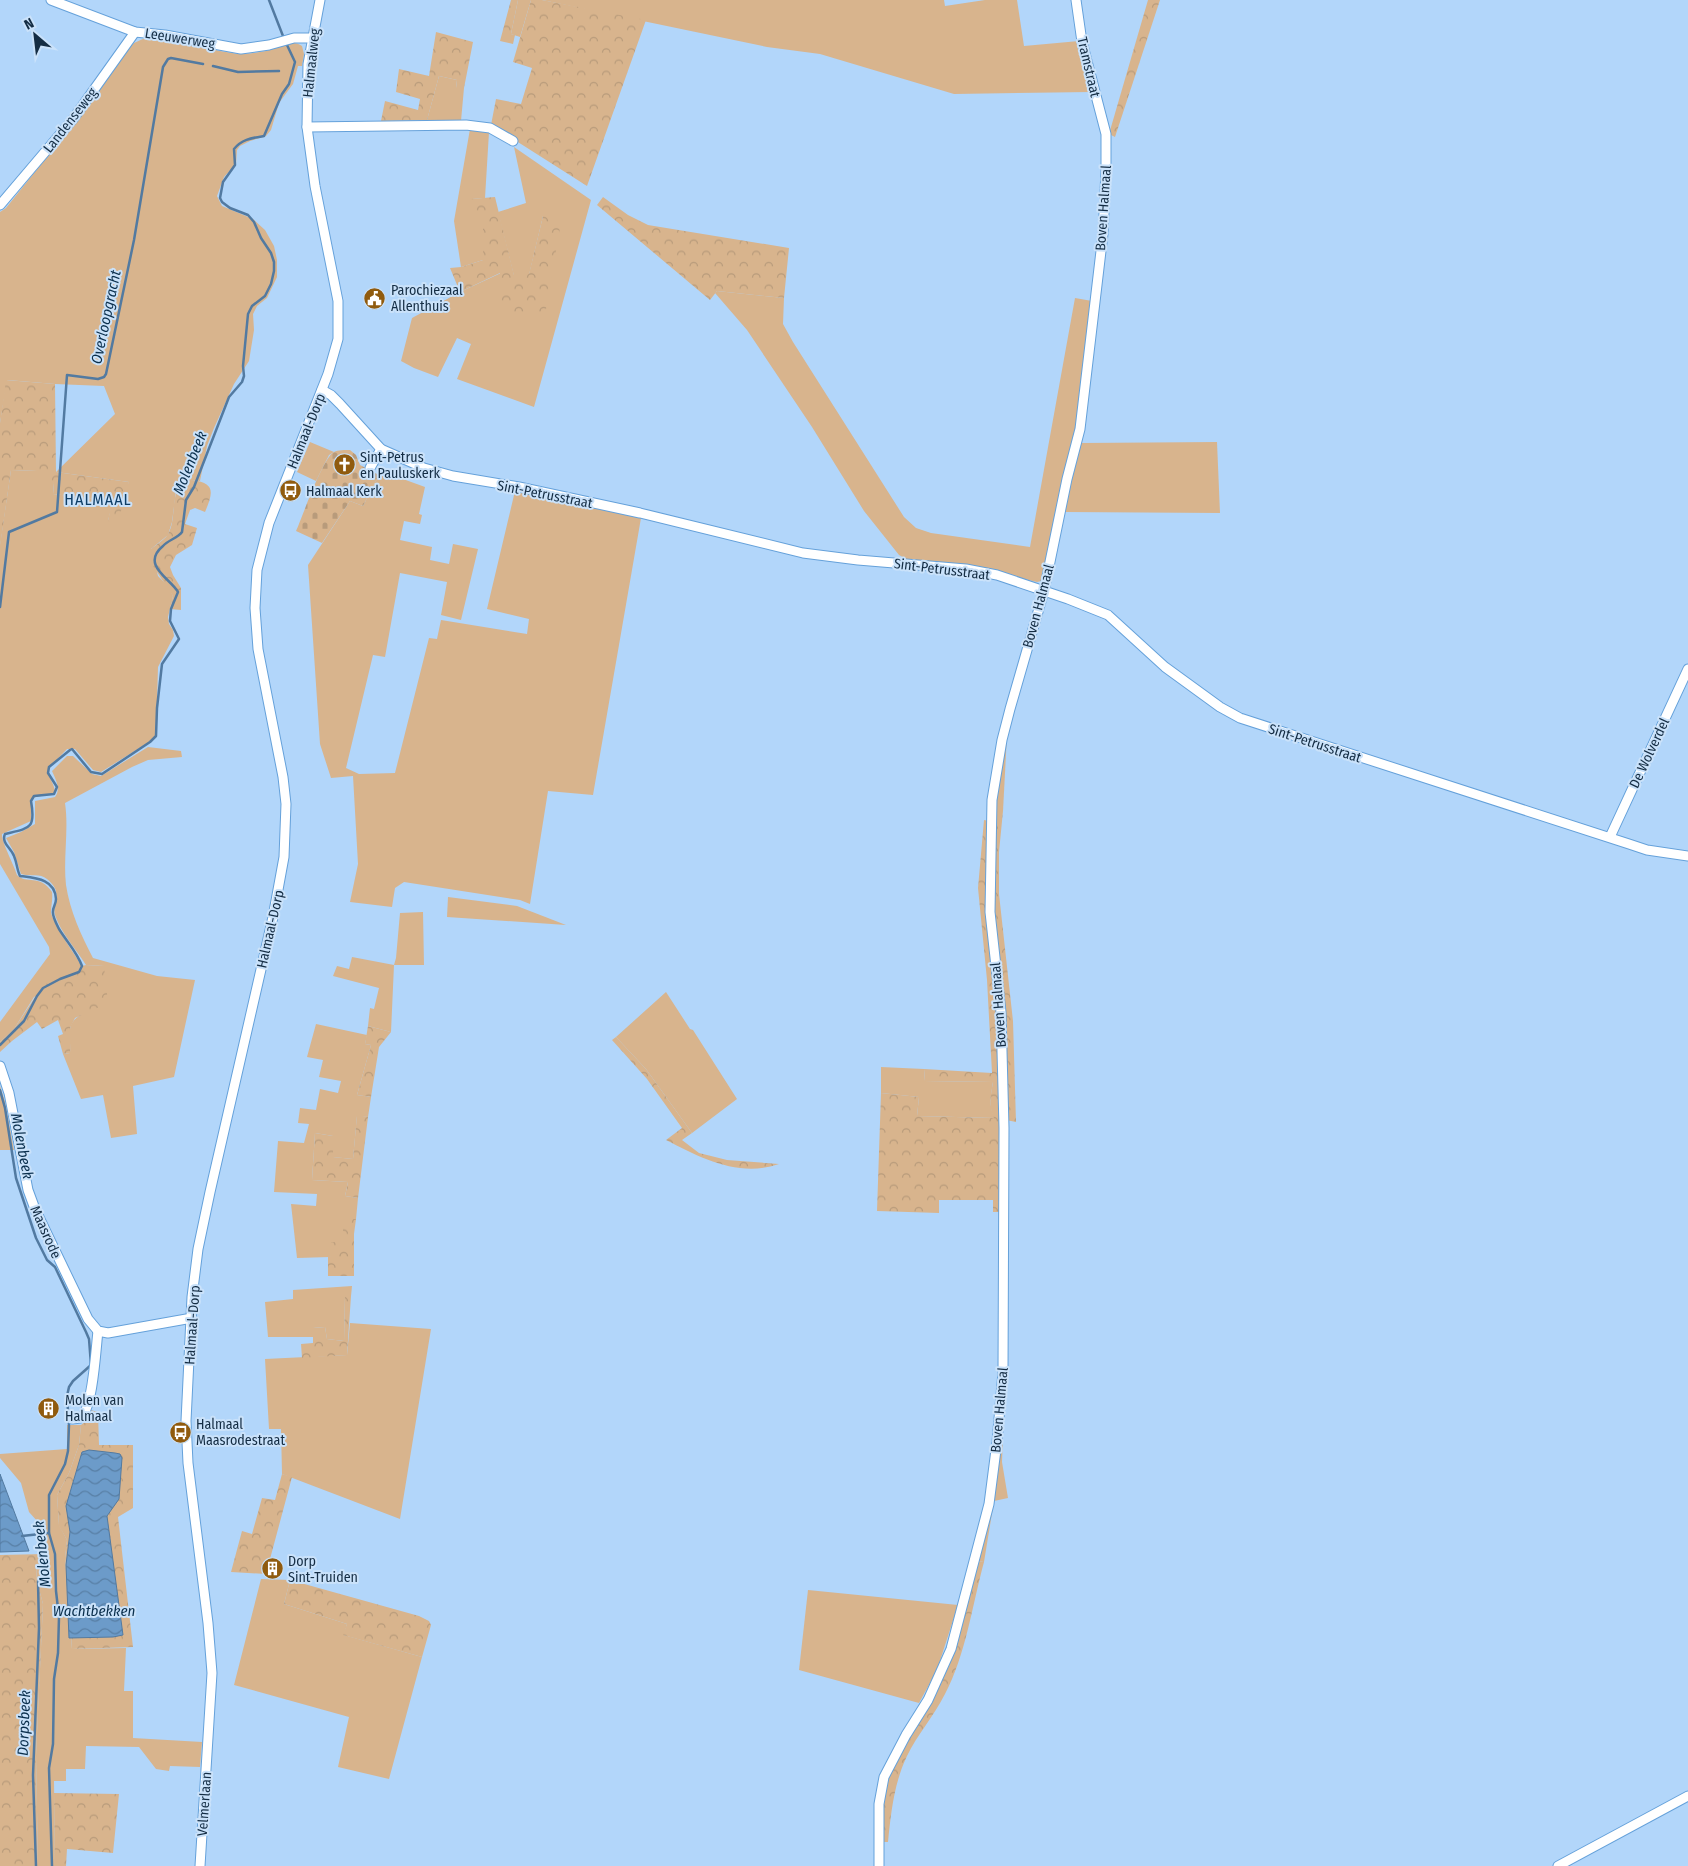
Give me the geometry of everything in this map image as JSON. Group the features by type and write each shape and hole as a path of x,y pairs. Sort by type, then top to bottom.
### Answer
{"street":[{"name":"Leeuwerweg","path":"51,0 135,32 165,35 241,48 269,45 294,38 312,38"},
{"name":"Halmaalweg","path":"307,127 308,64 320,0"},
{"name":"Tramstraat","path":"1076,0 1082,42 1106,134"},
{"name":"Landenseweg","path":"0,205 73,119 135,32"},
{"path":"307,127 466,125 490,128 513,141"},
{"name":"Halmaal-Dorp","path":"208,1742 212,1688 211,1651 190,1482 186,1421 192,1297 200,1239 273,917 284,858 286,804 283,777 258,649 255,608 257,570 270,523 322,390 336,352 338,339 339,316 333,272 315,186 307,127"},
{"name":"Boven Halmaal","path":"878,1866 879,1804 884,1777 906,1735 932,1694 951,1649 989,1504 993,1474 1003,1372 1004,1128 1001,1012 990,912 992,800 998,760 1010,709 1044,590 1067,479 1080,429 1103,234 1106,134"},
{"name":"Sint-Petrusstraat","path":"322,390 340,404 381,449 424,468 453,476 519,487 622,509 803,553 858,560 966,569 997,575 1044,590 1108,616 1165,667 1207,698 1240,718 1648,850 1688,856"},
{"path":"370,468 381,449"},
{"name":"De Wolverdel","path":"1610,837 1688,669"},
{"name":"Maasrode","path":"0,1066 9,1092 28,1190 35,1209 88,1319 98,1331"},
{"path":"72,1419 80,1418 83,1414 92,1386 96,1368 98,1331 108,1333 192,1318"},
{"name":"Velmerlaan","path":"200,1866 208,1742"},
{"path":"1558,1866 1688,1796"}],"green space":[{"path":"511,0 518,0 511,34 515,35 513,44 500,41"},
{"path":"518,0 531,0 520,37 511,34"},
{"path":"531,0 542,0 646,20 587,186 491,125 496,99 521,104 532,68 513,62"},
{"path":"542,0 944,0 945,6 985,0 1017,0 1024,46 1079,41 1091,92 954,94 820,54 767,47"},
{"path":"1148,0 1160,0 1115,137 1109,134"},
{"path":"436,32 473,42 464,88 456,88 457,80 439,76 427,120 381,121 385,101 418,110 420,99 396,92 399,69 429,76"},
{"path":"145,38 167,40 241,54 266,51 289,43 302,46 304,54 302,66 298,66 293,84 279,103 271,130 266,136 240,146 237,150 236,164 224,177 217,196 222,206 253,219 265,230 274,246 277,260 277,277 267,298 257,306 253,314 254,330 249,361 234,384 214,428 207,446 200,481 192,480 176,491 172,522 168,535 151,549 158,576 168,586 173,596 168,617 174,636 158,667 156,736 101,772 93,770 75,749 67,749 48,769 55,793 32,798 31,821 2,834 17,875 21,878 38,881 47,886 52,892 52,917 82,966 80,970 34,997 14,1029 0,1042 0,1022 50,954 49,947 0,864 0,545 11,470 38,471 54,483 53,494 113,501 108,521 129,482 56,472 115,414 104,386 7,380 0,423 0,212 6,208 71,127 126,51 134,43"},
{"path":"439,76 457,80 456,88 464,88 461,121 427,120"},
{"path":"470,129 489,132 485,198 472,199 483,216 483,260 461,267 454,221"},
{"path":"514,147 591,200 534,407 457,379 471,344 457,338 438,377 401,361 412,318 460,292 501,273 545,315 543,216 529,275 514,276 498,212 526,203"},
{"path":"495,197 514,275 529,274 543,216 562,216 545,315 500,313 500,273 460,292 450,268 461,267 483,260 483,216 473,216 471,199"},
{"path":"603,197 628,215 648,225 789,248 784,298 717,291 710,300 597,205"},
{"path":"717,291 784,298 783,324 793,342 904,517 916,528 931,533 1030,547 1075,298 1092,301 1078,423 1042,581 1037,582 970,566 910,561 899,555 864,511 812,427 747,330 715,293"},
{"path":"6,380 55,384 56,472 129,482 118,522 108,521 112,501 53,494 54,483 37,481 37,471 11,470 0,547 0,423"},
{"path":"310,442 334,452 329,455 316,481 297,472"},
{"path":"1217,442 1220,513 1064,512 1081,443"},
{"path":"350,450 356,455 360,465 379,475 363,506 350,501 322,543 296,531 329,456 336,451"},
{"path":"381,471 425,487 419,514 422,515 420,524 404,521 400,540 432,547 430,560 449,564 453,544 478,549 461,620 441,615 447,582 400,573 385,657 373,655 346,768 359,774 395,773 429,638 437,639 441,620 527,634 529,619 487,609 515,491 641,518 593,795 548,791 530,904 520,900 404,882 395,888 392,907 350,902 358,864 353,776 331,778 320,744 308,565 350,501 363,506"},
{"path":"192,480 200,481 209,486 211,494 205,512 195,508 190,510 185,524 197,528 192,545 176,555 170,567 181,588 181,610 170,609 173,596 151,563 151,549 166,537 170,530 174,504 179,489 184,483"},
{"path":"1007,735 1003,811 994,811"},
{"path":"148,747 181,751 182,757 148,760 65,803 66,885 76,923 93,958 157,976 195,980 174,1077 133,1086 137,1134 111,1138 103,1095 81,1099 63,1054 70,1053 70,1028 74,1020 86,1012 104,966 86,965 65,935 55,915 56,893 52,884 41,876 21,874 14,852 6,838 35,824 35,801 55,797 58,788 52,771 67,756 73,756 92,774 101,776"},
{"path":"994,811 1003,811 999,852 999,894 1013,1021 1016,1122 1001,1119 999,1212 993,1212 993,1200 939,1200 939,1213 877,1211 881,1093 919,1097 917,1116 994,1118 991,1104 993,1082 925,1081 924,1069 992,1073 987,980 978,888 984,820 989,821 994,912"},
{"path":"448,897 517,906 566,925 447,917"},
{"path":"423,912 424,965 394,965 400,913"},
{"path":"352,957 394,965 391,1032 368,1026 370,1008 374,1009 379,988 333,976 337,966 349,969"},
{"path":"82,966 104,966 108,1003 75,1018 70,1028 70,1053 63,1054 58,1036 63,1034 58,1020 42,1029 37,1022 0,1052 0,1042 14,1029 41,988 50,981 80,970"},
{"path":"666,992 737,1099 692,1133 646,1069 616,1037"},
{"path":"316,1024 367,1035 365,1044 371,1045 357,1095 371,1097 368,1117 357,1116 353,1159 332,1157 333,1136 315,1133 312,1180 348,1182 345,1196 358,1198 356,1219 344,1219 343,1242 330,1257 297,1258 291,1204 316,1206 317,1194 274,1192 278,1141 304,1143 309,1124 298,1123 300,1108 316,1110 320,1089 338,1093 341,1081 319,1077 323,1060 307,1057"},
{"path":"368,1026 391,1032 379,1047 371,1097 357,1095 371,1045 365,1044"},
{"path":"616,1037 646,1069 692,1133 682,1140 699,1153 727,1160 779,1164 764,1168 749,1169 735,1167 707,1159 666,1140 682,1128 647,1079 612,1040"},
{"path":"881,1067 924,1069 925,1081 993,1082 991,1105 995,1118 917,1116 919,1097 881,1093"},
{"path":"0,1086 5,1102 14,1150 0,1150"},
{"path":"357,1115 368,1117 358,1198 345,1196 348,1182 312,1180 315,1133 333,1136 333,1157 353,1159"},
{"path":"343,1219 356,1219 354,1276 328,1276 328,1257 330,1257 331,1242 343,1242"},
{"path":"352,1286 351,1296 345,1296 344,1341 327,1339 325,1327 313,1328 313,1337 268,1337 265,1302 293,1299 293,1290"},
{"path":"345,1295 351,1296 347,1355 302,1358 301,1344 313,1343 313,1328 325,1327 327,1339 344,1341"},
{"path":"350,1323 431,1329 400,1519 282,1474 281,1429 269,1429 265,1359 347,1355"},
{"path":"1004,1405 1002,1462 1008,1498 994,1501 984,1562 977,1561"},
{"name":"Wachtbekken","path":"90,1410 98,1412 99,1445 133,1445 133,1508 118,1517 133,1647 72,1649 65,1558 67,1540 59,1526 57,1495 69,1473 79,1445 81,1425 86,1421"},
{"path":"67,1425 81,1425 79,1445 69,1473 57,1495 59,1525 67,1540 65,1558 72,1649 126,1648 124,1691 133,1691 133,1738 202,1742 200,1767 170,1766 169,1771 156,1769 139,1747 86,1746 85,1769 66,1769 66,1781 54,1781 55,1866 38,1866 36,1755 43,1604 37,1581 36,1566 45,1554 44,1543 38,1522 29,1512 21,1483 0,1458 0,1454 67,1449"},
{"path":"282,1474 292,1477 266,1574 231,1572 242,1531 252,1534 262,1498 275,1500"},
{"path":"45,1554 36,1566 37,1581 43,1604 36,1755 38,1866 0,1866 0,1555"},
{"path":"977,1561 984,1562 958,1663 945,1694 911,1748 903,1766 894,1798 888,1842 881,1842 882,1805 886,1782 895,1761 938,1688"},
{"path":"261,1579 290,1580 284,1604 347,1624 344,1635 422,1657 389,1779 338,1767 349,1717 234,1685"},
{"path":"290,1580 419,1616 429,1621 431,1625 422,1657 343,1635 347,1624 284,1604"},
{"path":"808,1590 958,1605 937,1670 919,1703 799,1670"},
{"path":"54,1793 119,1794 113,1853 67,1849 66,1866 55,1866"}],"water":[{"name":"Wachtbekken","path":"89,1450 120,1454 122,1458 119,1499 107,1516 123,1635 69,1638 66,1565 70,1532 66,1506 82,1452"},
{"path":"0,1474 29,1551 0,1552"}],"waterway":[{"name":"Molenbeek","path":"269,0 283,36"},
{"name":"Molenbeek","path":"0,1045 24,1021 43,988 79,972 82,966 55,920 53,913 56,902 55,892 44,881 20,876 13,853 5,843 5,834 29,826 33,817 31,801 34,796 54,794 57,787 48,773 49,767 70,750 72,749 91,772 102,774 156,736 162,664 179,639 170,621 171,609 178,592 159,571 155,559 163,546 182,532 186,500 194,487 229,397 242,382 244,376 243,366 248,314 252,306 265,296 271,284 274,271 271,253 261,238 254,222 248,215 230,208 222,202 220,198 223,182 235,165 234,149 244,141 264,136 282,94 289,84 295,62 287,45"},
{"name":"Overloopgracht","path":"0,607 9,532 57,512 67,375 98,379 106,374 134,240 163,67 168,59 171,58 203,64"},
{"name":"Overloopgracht","path":"213,66 238,72 279,71"},
{"name":"Molenbeek","path":"0,1090 5,1108 16,1178 36,1238 47,1260 55,1267 89,1339 91,1365 69,1387 67,1396 68,1451 65,1464 49,1495 49,1533 55,1554 59,1617 58,1653 54,1679 53,1744 49,1768 52,1866"},
{"path":"22,1536 49,1533"},
{"name":"Dorpsbeek","path":"36,1866 33,1775 39,1628 38,1581"}],"place":[{"name":"Parochiezaal Allenthuis","path":"375,298"},
{"name":"Sint-Petrus en Pauluskerk","path":"344,465"},
{"name":"Halmaal Kerk","path":"290,491"},
{"name":"Molen van Halmaal","path":"49,1408"},
{"name":"Halmaal Maasrodestraat","path":"180,1432"},
{"name":"Dorp Sint-Truiden","path":"272,1569"}],"district":[{"name":"HALMAAL","path":"98,499"}]}
